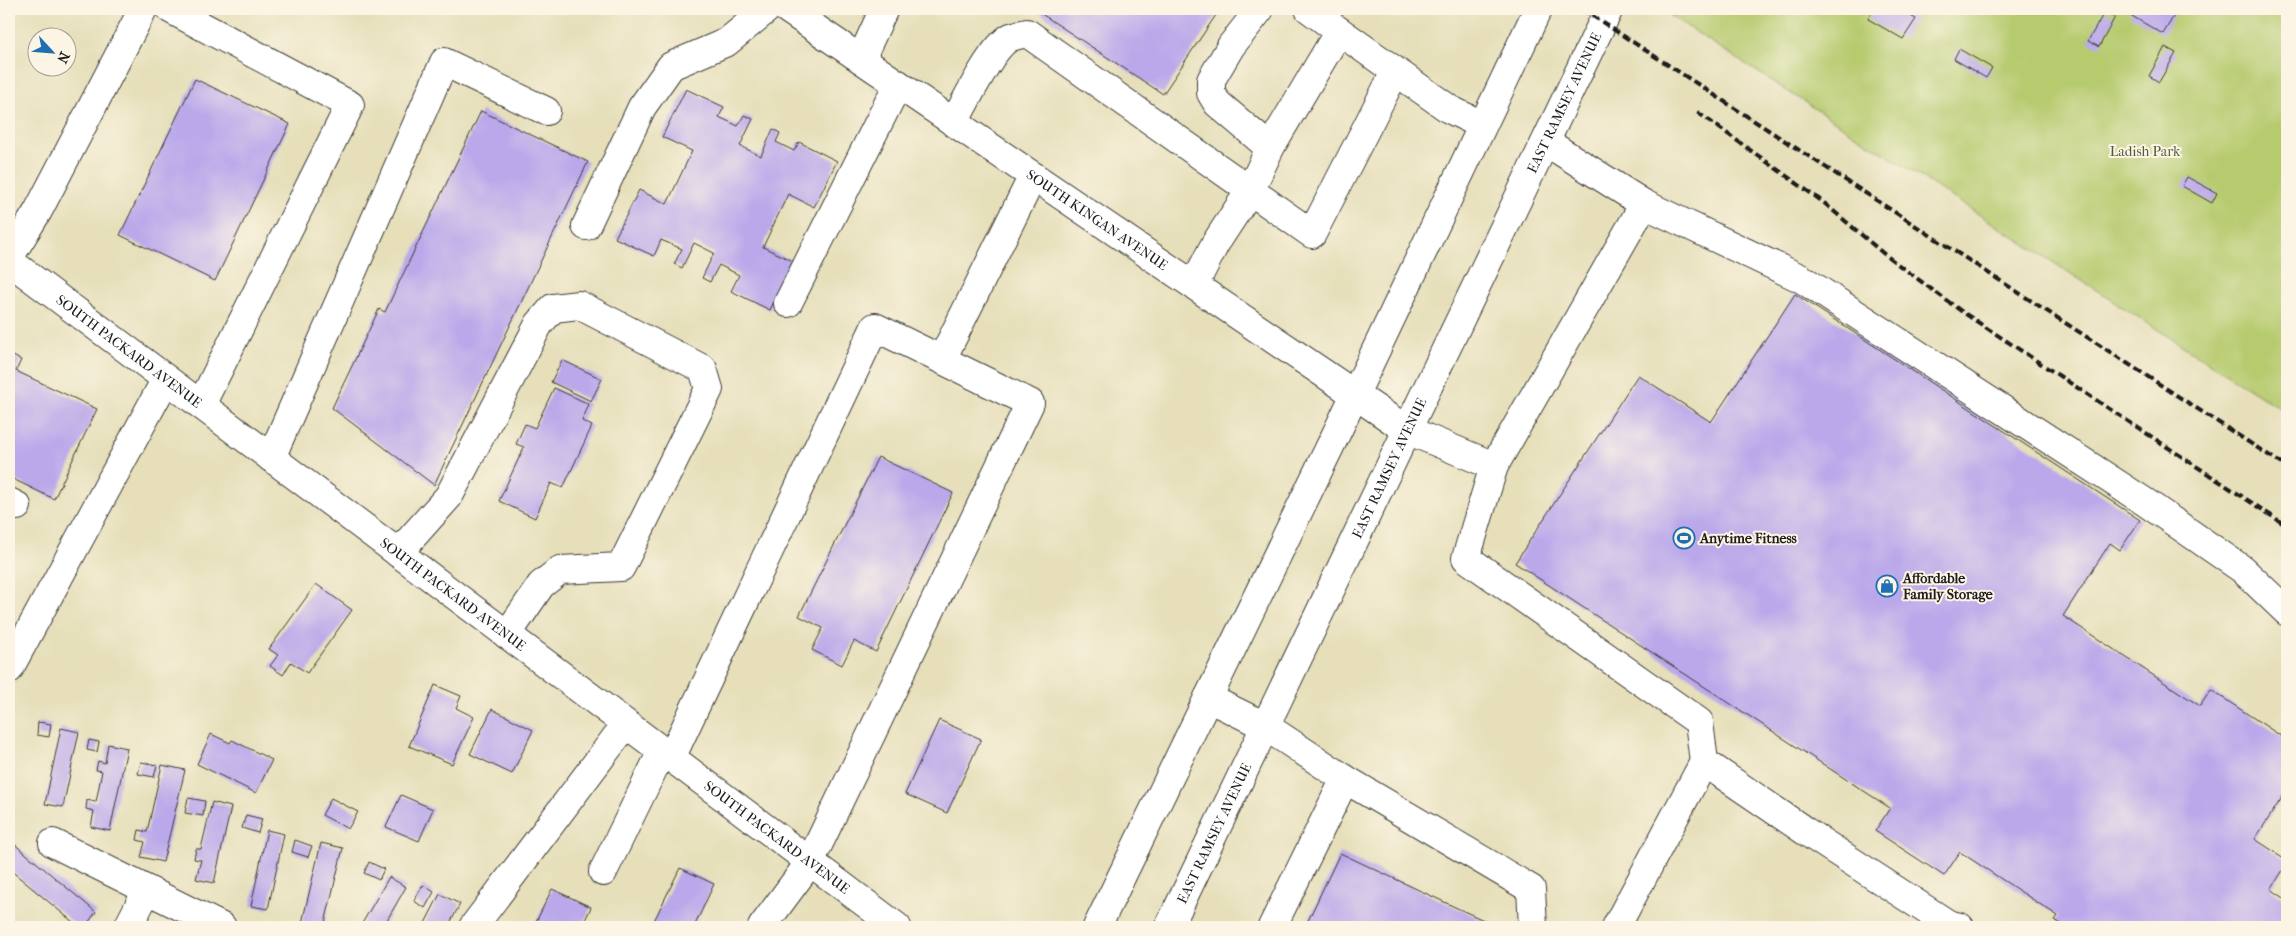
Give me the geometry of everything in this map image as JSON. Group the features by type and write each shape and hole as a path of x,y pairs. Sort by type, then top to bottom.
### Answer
{"street":[{"path":"9,260 38,211 143,9"},
{"path":"170,9 350,105 201,405"},
{"path":"586,226 642,107 671,66 727,42 767,9"},
{"name":"SOUTH KINGAN AVENUE","path":"787,9 1407,430 1494,466"},
{"path":"861,59 884,9"},
{"path":"1260,9 1231,46 1211,80 1211,92 1217,103 1270,148"},
{"path":"1310,9 1448,109 1482,125"},
{"path":"1097,927 1355,395 1538,9"},
{"name":"EAST RAMSEY AVENUE","path":"1168,927 1609,9"},
{"path":"1194,285 1215,244 1251,189 1270,148 1340,31"},
{"path":"954,123 976,83 998,50 1010,38 1026,33 1251,189 1312,234 1395,72"},
{"path":"271,458 444,62 546,111"},
{"path":"788,303 898,84"},
{"path":"1546,142 1644,204 1802,279 2153,507 2242,569 2287,612"},
{"path":"942,359 1033,176"},
{"path":"1616,927 1704,762 1699,722 1466,558 1494,466 1644,204"},
{"name":"SOUTH PACKARD AVENUE","path":"9,260 898,927"},
{"path":"398,553 449,496 538,324 553,308 579,305 703,369 709,389 622,567 560,570 541,585 507,635"},
{"path":"603,872 666,754 875,327 1030,403 810,862 762,927"},
{"path":"9,669 166,379"},
{"path":"1208,698 1266,726 1345,779 1531,889 1533,927"},
{"path":"473,927 626,724"},
{"path":"1704,762 1805,831 1951,926"},
{"path":"1272,927 1345,779"},
{"path":"53,843 222,927"},
{"path":"128,927 147,890"}],"green space":[{"name":"Ladish Park","path":"1660,9 2287,9 2287,413"}],"building":[{"path":"1034,9 1220,9 1163,94"},
{"path":"1874,9 1898,9 1916,19 1903,39 1868,19"},
{"path":"2133,9 2178,9 2163,34 2130,15"},
{"path":"2105,11 2115,17 2099,47 2088,41"},
{"path":"2165,47 2176,53 2159,82 2149,76"},
{"path":"1959,49 1992,68 1986,78 1954,59"},
{"path":"195,79 290,124 215,281 120,235"},
{"path":"686,89 724,107 719,117 738,126 744,115 753,119 740,146 761,156 773,129 780,133 776,142 794,151 799,142 837,161 814,207 788,194 763,247 793,261 770,310 731,291 739,275 719,265 710,282 702,278 714,253 694,243 682,268 674,264 682,249 661,240 654,256 615,238 639,190 667,204 692,151 662,137"},
{"path":"481,111 588,162 434,485 332,408 379,309 385,312"},
{"path":"2187,177 2217,193 2212,203 2182,186"},
{"path":"1795,294 2140,520 2120,550 2110,543 2063,616 2200,706 2211,690 2287,740 2287,790 2255,839 2287,860 2287,864 2271,889 2287,900 2287,927 2066,927 2055,920 2058,916 1960,852 1944,876 1875,831 1890,808 1515,563 1638,375 1711,422"},
{"path":"9,354 21,360 16,371 97,409 54,499 9,477"},
{"path":"562,360 602,379 591,401 551,382"},
{"path":"554,388 589,404 582,421 592,426 563,488 551,483 535,518 499,501 524,447 516,444 525,424 535,428"},
{"path":"878,457 953,493 876,652 854,641 842,665 812,650 823,628 799,616"},
{"path":"316,584 352,610 307,673 291,662 283,675 270,666 278,655 269,649"},
{"path":"435,685 461,696 456,708 474,717 452,764 409,746"},
{"path":"492,709 533,730 512,774 470,754"},
{"path":"939,720 981,739 947,813 905,794"},
{"path":"38,722 51,724 49,737 37,735"},
{"path":"61,728 79,732 63,807 45,804"},
{"path":"211,734 230,743 232,740 272,760 256,793 197,764"},
{"path":"89,740 99,742 97,752 87,750"},
{"path":"108,744 127,748 110,831 91,827 94,811 86,809 87,800 96,802 102,771 96,770 98,761 105,763"},
{"path":"141,762 157,765 154,777 138,774"},
{"path":"162,765 185,770 163,862 141,857 145,842 137,840 139,830 147,832"},
{"path":"401,795 433,809 419,841 386,827"},
{"path":"188,798 205,801 203,816 185,813"},
{"path":"331,798 358,812 348,829 322,815"},
{"path":"212,802 231,807 214,883 196,879 201,860 194,859 196,849 201,849"},
{"path":"246,815 262,819 258,833 242,828"},
{"path":"267,830 284,834 268,909 251,906"},
{"path":"295,840 312,846 308,857 292,852"},
{"path":"13,843 96,912 85,927 79,927 9,869 9,848"},
{"path":"321,843 343,848 324,927 301,927"},
{"path":"1340,853 1457,908 1499,927 1305,927"},
{"path":"369,862 384,869 379,880 364,873"},
{"path":"680,868 714,884 694,927 651,927"},
{"path":"389,877 406,887 383,927 360,927"},
{"path":"423,885 434,892 425,908 414,901"},
{"path":"552,889 591,907 582,927 534,926"},
{"path":"440,894 460,904 448,927 423,927"}],"railway":[{"path":"1582,9 2287,467"},
{"path":"1697,112 1823,202 1884,254 1961,311 2287,526"}],"place":[{"name":"Anytime Fitness","path":"1684,538"},
{"name":"Affordable Family Storage","path":"1887,586"}]}
